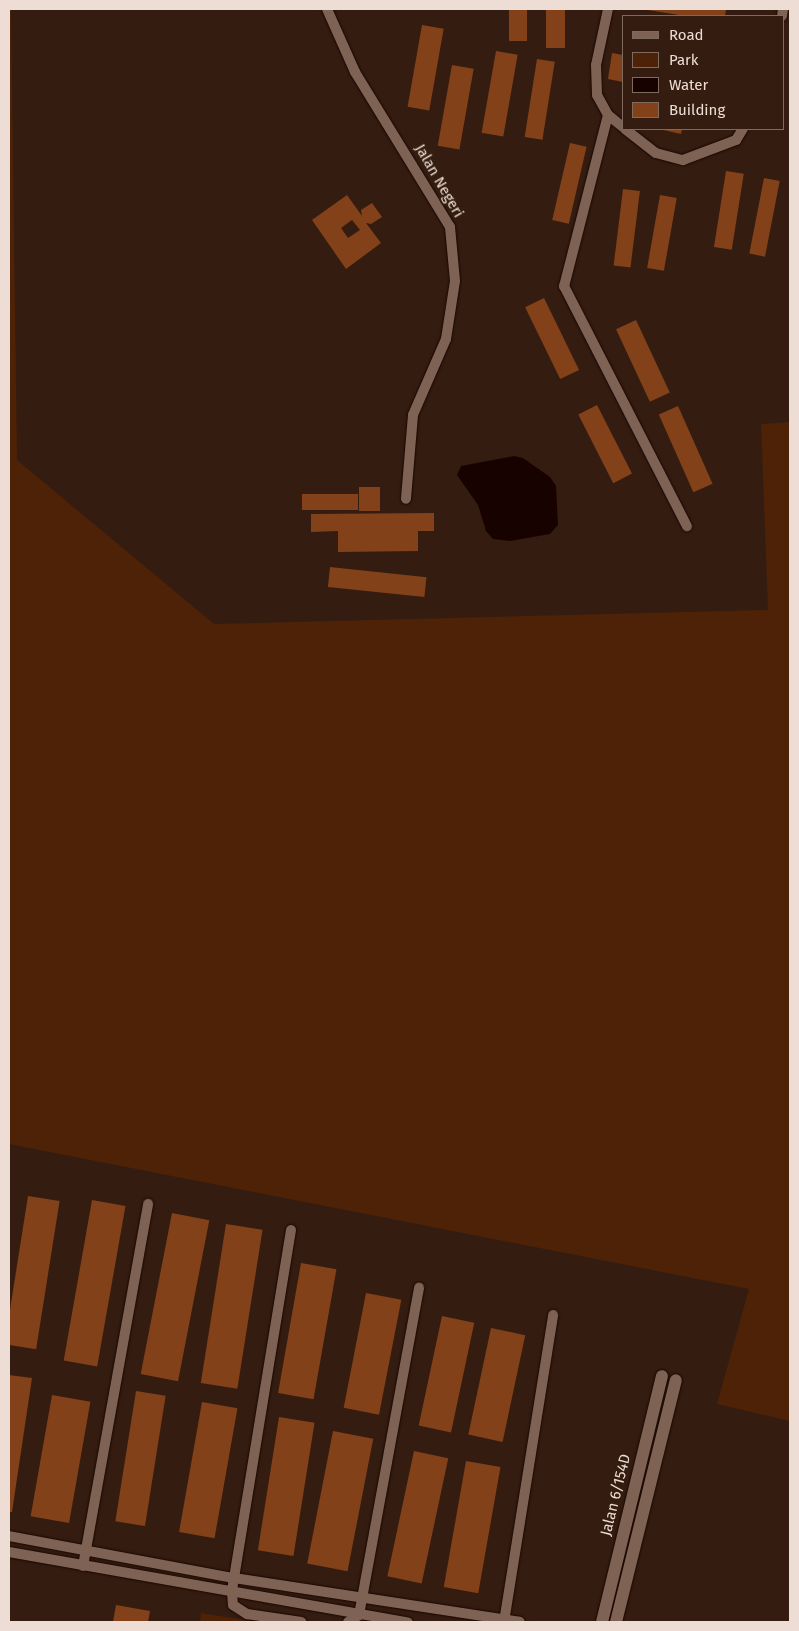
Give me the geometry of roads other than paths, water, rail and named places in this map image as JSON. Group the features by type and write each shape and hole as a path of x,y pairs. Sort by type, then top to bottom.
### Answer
{"street":[{"name":"Jalan Negeri","path":"327,9 355,72 450,226 455,281 446,339 413,416 406,499"},
{"path":"608,9 596,65 597,95 608,115 622,126"},
{"path":"608,115 564,286 687,526"},
{"path":"627,130 656,153 683,160 736,140 742,130"},
{"path":"83,1566 148,1204"},
{"path":"291,1230 232,1592 233,1605 247,1614 301,1622"},
{"path":"348,1622 359,1615 419,1287"},
{"path":"504,1621 553,1316"},
{"path":"662,1376 676,1380"},
{"name":"Jalan 6/154D","path":"602,1622 662,1376"},
{"name":"Jalan 6/154D","path":"616,1622 676,1380"},
{"path":"9,1536 234,1578 520,1622"},
{"path":"9,1552 359,1615 408,1622"}],"water":[{"path":"514,456 523,458 550,477 556,486 558,525 550,534 510,541 493,539 486,531 478,505 457,475 461,466"}]}
